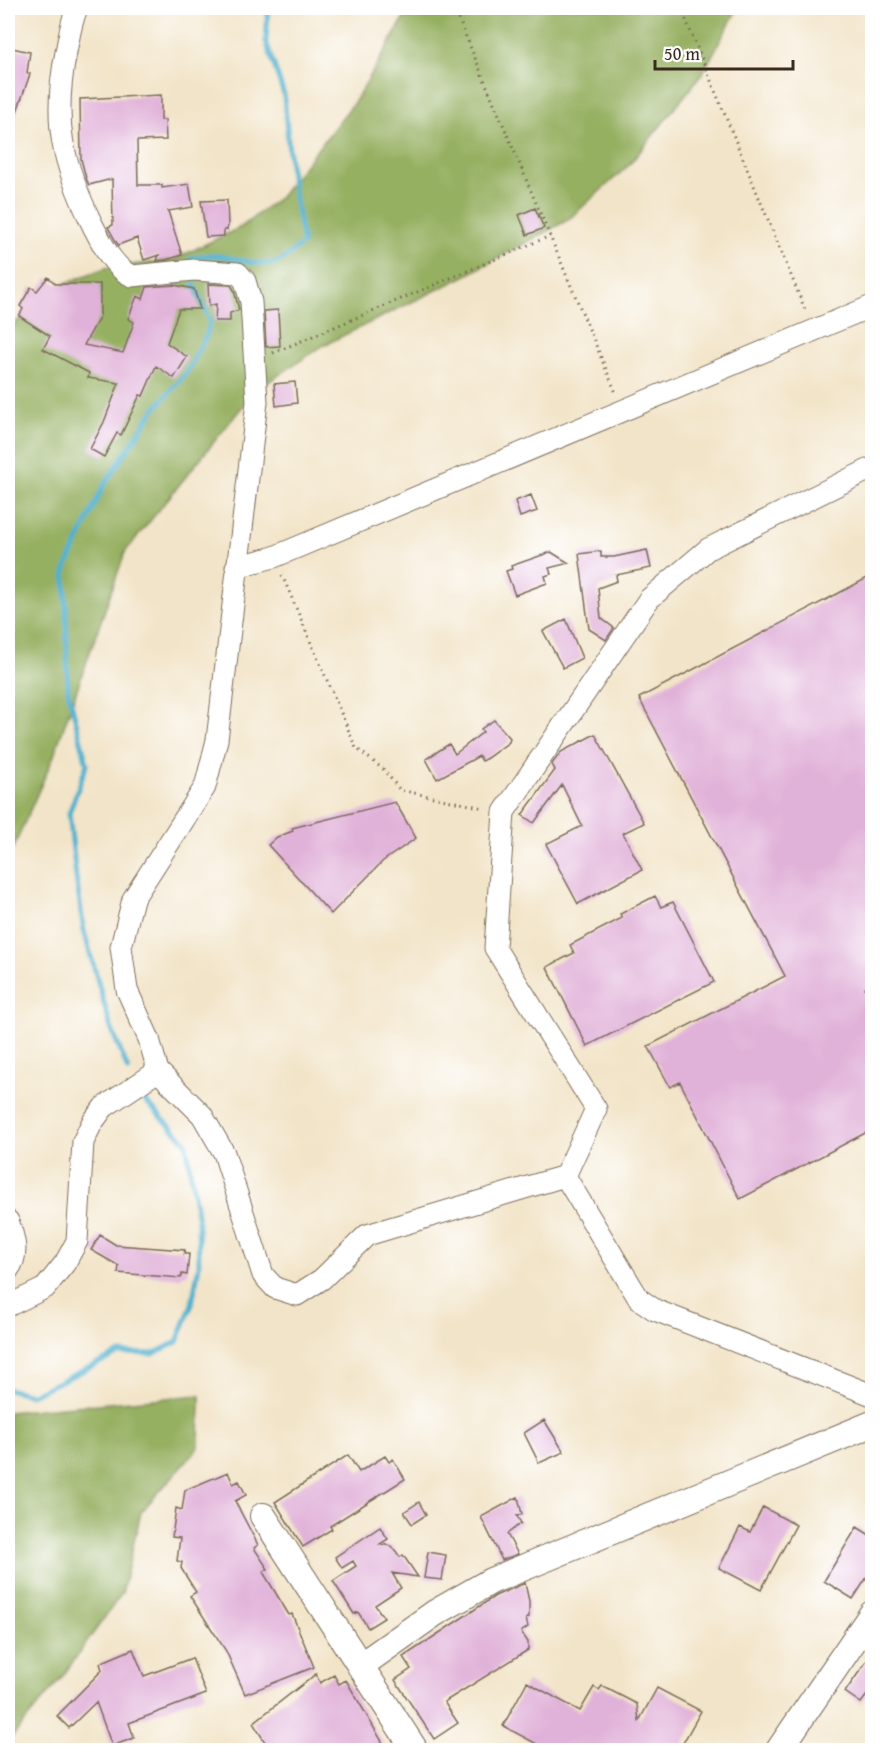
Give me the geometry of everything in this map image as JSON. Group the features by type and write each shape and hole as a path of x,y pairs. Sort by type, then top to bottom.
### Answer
{"street":[{"path":"77,8 59,90 59,132 74,186 104,247 124,272 132,276 194,270 238,273 245,281 251,302 257,402 236,567 218,740 205,787 133,899 121,947 127,990 149,1039 158,1071 202,1115 224,1153 262,1275 275,1288 297,1295 322,1279 367,1235 565,1176 596,1109 495,948 504,812 649,599 708,549 873,468"},
{"path":"236,567 274,557 873,306"},
{"path":"8,1306 45,1288 65,1263 77,1241 83,1142 92,1123 104,1107 158,1071"},
{"path":"565,1176 639,1299 655,1310 873,1395"},
{"path":"8,1221 14,1237 16,1253 8,1270"},
{"path":"360,1666 435,1613 491,1581 873,1424"},
{"path":"263,1516 415,1750"},
{"path":"779,1750 873,1614"}],"path":[{"path":"454,8 623,411"},
{"path":"681,8 814,330"},
{"path":"254,360 550,236"},
{"path":"274,557 356,748 383,769 400,790 504,812"}],"green space":[{"path":"410,8 738,8 702,74 629,165 568,220 463,277 324,345 255,391 125,552 53,758 13,849 8,852 8,331 48,290 105,268 173,260 241,227 280,197 356,100"},
{"path":"200,1395 199,1447 141,1512 122,1593 62,1677 8,1742 8,1412"}],"building":[{"path":"8,47 30,52 27,73 30,74 10,132 8,131"},
{"path":"161,95 161,120 165,120 166,140 137,141 138,185 162,185 162,188 189,184 193,207 168,211 182,255 157,261 159,255 144,260 137,238 118,245 108,227 113,225 112,179 89,185 86,178 81,159 80,99"},
{"path":"227,200 228,225 227,230 224,230 224,236 206,237 201,201"},
{"path":"535,208 544,228 527,235 519,215"},
{"path":"48,277 56,284 100,284 100,316 84,345 123,353 134,322 128,319 137,296 143,299 147,287 174,285 194,289 200,309 179,309 167,343 187,357 174,378 156,366 143,396 140,395 121,435 117,433 104,457 90,449 104,422 119,383 88,378 89,373 43,349 50,336 19,316 23,309 20,306 31,287 37,291"},
{"path":"208,284 231,285 234,290 239,310 230,313 230,321 215,321 216,304 209,306"},
{"path":"278,310 280,346 266,347 264,311"},
{"path":"295,382 297,403 276,406 274,384"},
{"path":"531,495 537,511 520,517 515,501"},
{"path":"647,550 651,568 616,575 617,581 598,588 601,618 614,628 606,640 589,629 579,554 601,551 601,557 614,557"},
{"path":"551,552 569,563 549,568 551,574 545,576 547,583 515,595 506,571 512,569 511,566"},
{"path":"873,575 873,984 865,988 873,1002 873,1129 740,1199 680,1082 670,1087 648,1046 785,976 639,698"},
{"path":"566,619 582,658 563,668 543,631"},
{"path":"494,720 510,738 509,742 482,761 479,756 437,779 426,759 449,744 455,754 483,732 481,729"},
{"path":"595,734 644,823 623,833 642,870 578,904 546,844 582,826 562,785 534,823 522,815 555,770 552,764 561,752"},
{"path":"395,802 416,838 383,861 331,914 268,845 277,837 293,831 292,828"},
{"path":"655,896 661,907 673,902 714,982 587,1046 547,967 574,953 570,945 622,918 620,914"},
{"path":"100,1235 116,1245 185,1250 184,1254 189,1254 187,1275 182,1274 181,1278 118,1273 119,1266 91,1250"},
{"path":"544,1420 564,1452 539,1463 524,1433"},
{"path":"348,1455 359,1472 385,1456 389,1462 393,1459 405,1479 330,1526 332,1529 303,1547 275,1502"},
{"path":"228,1472 233,1484 239,1481 246,1495 235,1501 258,1545 254,1548 268,1569 263,1572 289,1615 292,1614 314,1667 245,1694 226,1651 190,1596 196,1592 181,1568 182,1562 177,1561 180,1538 172,1537 176,1508 182,1510 185,1490"},
{"path":"518,1497 522,1514 517,1516 521,1523 507,1534 518,1554 502,1560 481,1517"},
{"path":"419,1502 426,1515 412,1524 404,1512"},
{"path":"763,1507 796,1525 761,1590 719,1568 740,1527 750,1532"},
{"path":"380,1527 388,1539 380,1544 392,1546 400,1557 403,1555 418,1577 392,1573 401,1588 375,1605 384,1618 368,1628 358,1612 354,1614 333,1581 356,1566 353,1561 342,1568 335,1557"},
{"path":"857,1527 873,1537 873,1568 853,1599 824,1581"},
{"path":"428,1552 446,1555 442,1580 424,1578"},
{"path":"525,1583 529,1601 529,1617 526,1619 528,1627 521,1632 528,1642 528,1650 444,1702 458,1723 434,1739 395,1680 411,1669 403,1657 495,1596"},
{"path":"133,1649 144,1676 192,1658 206,1694 129,1723 134,1738 112,1746 96,1702 69,1728 57,1716 102,1670 100,1663"},
{"path":"873,1652 873,1687 861,1703 845,1692"},
{"path":"316,1674 320,1683 334,1675 339,1684 346,1680 387,1750 270,1750 253,1723"},
{"path":"527,1682 580,1711 594,1687 599,1690 602,1686 637,1704 639,1721 657,1688 701,1711 679,1750 548,1750 503,1726"}],"waterway":[{"path":"191,259 213,255 270,264 280,261 303,243 291,175 284,95 266,41 268,8"},
{"path":"128,1070 110,1025 84,931 76,877 69,813 87,764 68,691 65,570 104,485 153,411 187,372 207,334 210,320 194,284"},
{"path":"8,1389 31,1395 120,1353 153,1354 177,1342 192,1304 199,1265 198,1221 186,1142 137,1093"}]}
